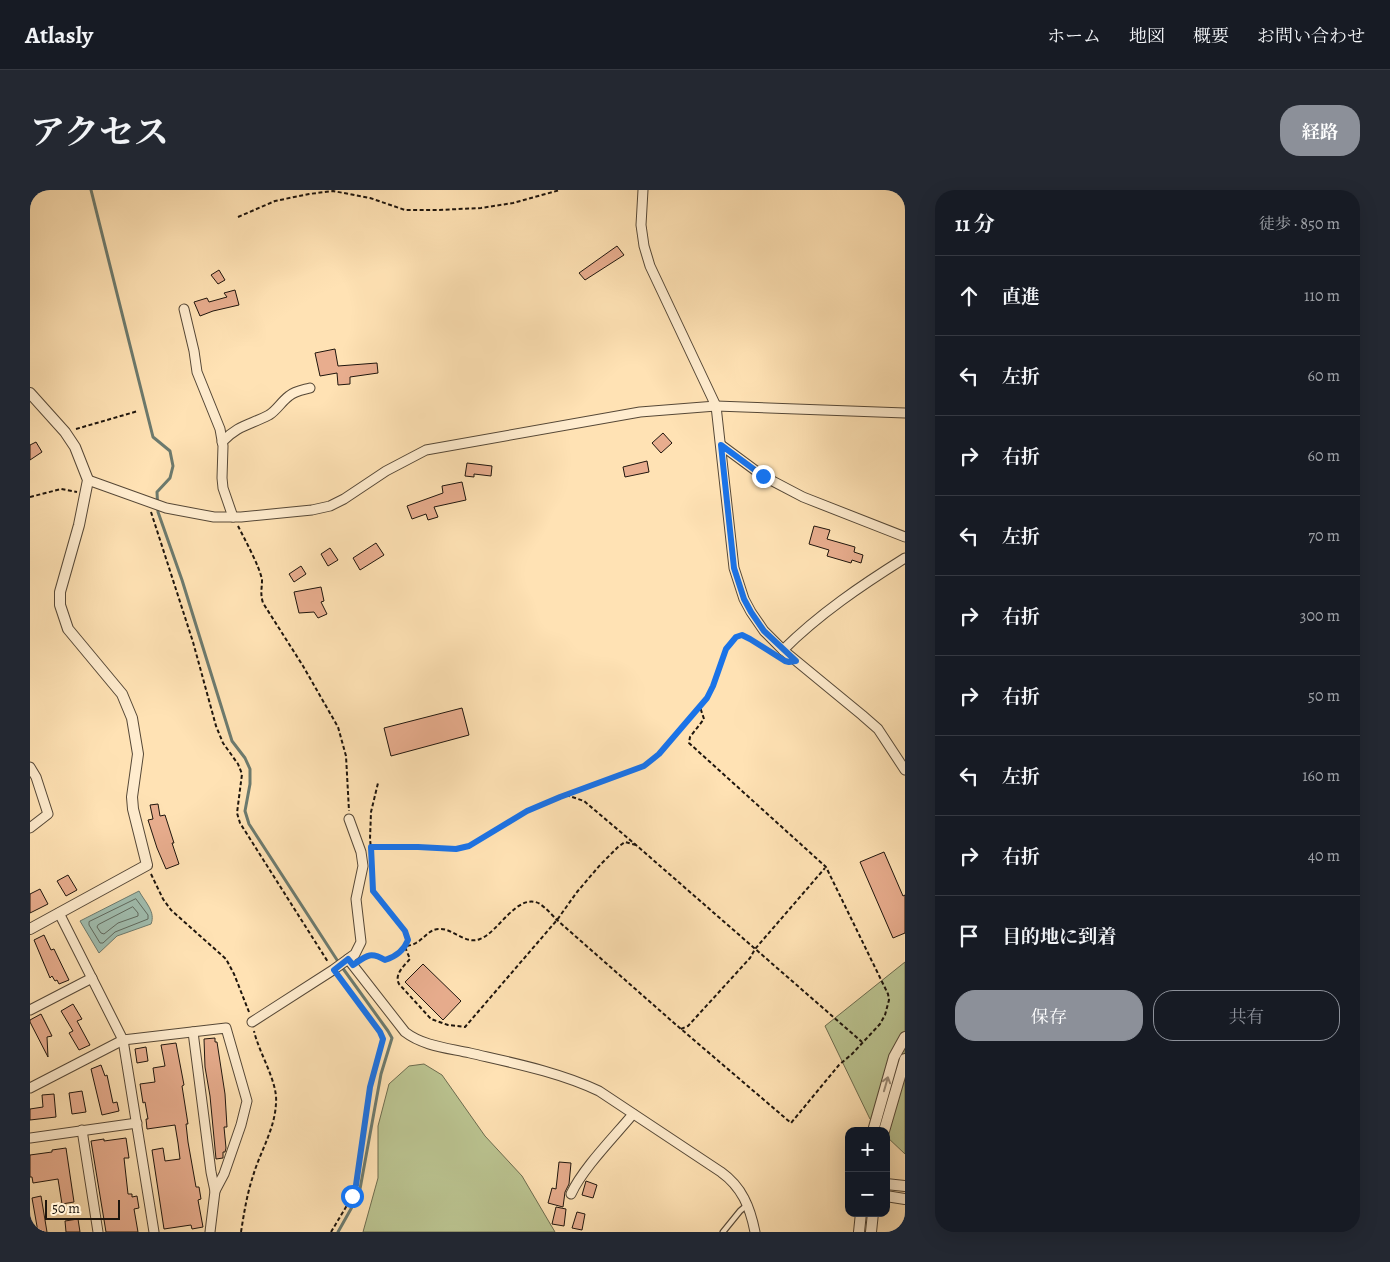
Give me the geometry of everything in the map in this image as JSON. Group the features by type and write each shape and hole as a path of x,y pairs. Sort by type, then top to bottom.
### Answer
{"street":[{"path":"643,190 641,226 650,266 716,406 734,568 744,599 764,631 783,650 836,692 878,729 905,770"},
{"path":"184,309 197,372 216,419 222,442 223,488 233,517"},
{"path":"222,442 235,430 277,409 298,391 310,388"},
{"path":"30,393 65,432 75,447 88,480 79,525 60,592 60,605 68,629 122,694 132,718 138,754 132,798 133,809 147,865 30,929"},
{"path":"88,480 166,508 190,514 233,517 312,510 330,506 386,471 426,450 640,412 716,406 905,413"},
{"path":"721,445 763,476 803,496 905,538"},
{"path":"783,650 797,636 840,603 905,558"},
{"path":"30,767 36,777 48,814 30,828"},
{"path":"252,1022 334,970 351,962 359,948 361,942 356,899 363,866 361,852 349,819"},
{"path":"59,914 123,1040 154,1232"},
{"path":"351,962 404,1032 410,1036 424,1042 570,1078 599,1091 729,1178 741,1192 748,1205 755,1232"},
{"path":"30,1010 92,978"},
{"path":"30,1088 123,1040 226,1028 247,1101 224,1174 215,1191"},
{"path":"193,1032 215,1191 210,1232"},
{"path":"873,1127 894,1057 905,1037"},
{"path":"885,1127 905,1059"},
{"path":"571,1194 574,1187 632,1114"},
{"path":"30,1138 137,1123"},
{"path":"82,1130 98,1232"},
{"path":"890,1184 905,1186"},
{"path":"890,1197 905,1199"},
{"path":"859,1232 861,1217"},
{"path":"871,1232 873,1217"}],"lane":[{"path":"723,1232 740,1211 748,1205"}],"path":[{"path":"238,218 275,201 333,191 370,198 405,210 438,210 505,205 560,190"},
{"path":"65,432 138,411"},
{"path":"30,496 61,489 85,495"},
{"path":"147,501 193,642 216,726 242,774 237,804 240,823 334,970 380,1032 383,1039 370,1087 356,1185 349,1202 331,1232"},
{"path":"233,517 262,579 260,593 263,603 303,666 338,727 346,756 349,819"},
{"path":"371,847 456,849 469,846 527,811 644,766 659,754 700,707 713,686 726,649 736,637 742,635 772,653"},
{"path":"351,962 369,955 385,960 391,958 406,946 416,943 431,931 438,929 446,930 473,941 479,940 524,902 539,904 791,1123 838,1065 880,1024 885,1015 889,1000 888,994 826,867 689,743 690,737 704,719 700,707"},
{"path":"378,783 371,812 373,891 405,931 408,940 406,946 410,958 396,979 431,1019 448,1025 465,1027 557,920 577,892 618,847 625,842 636,845"},
{"path":"566,795 584,802 636,845 862,1042"},
{"path":"681,1029 688,1026 750,958 755,948 826,867"}],"green space":[{"path":"905,962 905,1154 890,1140 890,1127 877,1127 870,1119 825,1026"},
{"path":"424,1064 442,1075 485,1136 522,1176 555,1232 363,1232 378,1178 378,1126 389,1084 409,1066"}],"water":[{"path":"139,891 151,911 151,924 117,936 99,953 80,921"}],"building":[{"path":"617,246 624,255 585,280 579,273"},
{"path":"219,270 225,280 218,284 211,275"},
{"path":"235,290 239,305 200,316 194,302 207,298 209,302 227,297 224,293"},
{"path":"335,349 338,366 377,363 378,373 350,377 350,384 338,385 337,373 320,376 315,353"},
{"path":"663,433 672,443 661,453 652,443"},
{"path":"36,442 42,452 30,460 30,445"},
{"path":"647,461 649,472 625,477 623,467"},
{"path":"467,463 492,466 491,476 474,474 474,477 465,476"},
{"path":"462,482 466,500 434,507 438,517 428,520 426,514 412,519 407,506 443,493 442,486"},
{"path":"814,526 830,530 827,539 855,547 854,552 863,555 861,563 852,560 851,563 827,556 829,550 809,544"},
{"path":"376,543 384,555 360,570 353,558"},
{"path":"330,548 338,560 328,566 321,554"},
{"path":"301,566 306,574 294,582 289,574"},
{"path":"321,587 324,601 321,602 327,614 318,618 314,612 299,613 294,592"},
{"path":"462,708 469,735 391,756 384,728"},
{"path":"158,804 160,816 165,815 179,864 166,869 148,820 153,819 150,805"},
{"path":"884,852 903,896 905,895 905,933 893,938 860,862"},
{"path":"68,875 77,890 66,896 57,881"},
{"path":"40,889 48,904 30,913 30,894"},
{"path":"44,935 51,950 54,949 69,980 59,984 52,976 50,978 34,940"},
{"path":"423,964 461,1001 443,1020 405,982"},
{"path":"73,1004 82,1019 77,1021 90,1045 79,1050 69,1033 73,1031 61,1011"},
{"path":"41,1014 52,1036 47,1037 48,1057 30,1022 30,1020"},
{"path":"215,1038 225,1094 227,1127 224,1127 226,1148 225,1152 223,1152 223,1158 216,1159 210,1096 205,1067 204,1039"},
{"path":"176,1043 184,1085 182,1086 188,1124 186,1124 188,1142 196,1187 199,1187 201,1199 198,1200 203,1227 192,1229 191,1225 164,1229 152,1150 163,1148 165,1161 180,1159 178,1143 175,1125 147,1129 146,1119 148,1119 140,1084 155,1082 153,1068 165,1066 161,1045"},
{"path":"146,1047 148,1061 137,1063 135,1049"},
{"path":"101,1065 105,1076 107,1075 113,1103 117,1102 119,1111 102,1115 91,1069"},
{"path":"82,1091 86,1112 72,1114 69,1093"},
{"path":"54,1094 56,1117 30,1120 30,1109 43,1107 42,1095"},
{"path":"126,1138 129,1158 124,1158 128,1194 132,1194 132,1197 137,1196 139,1208 134,1209 138,1232 106,1232 91,1141"},
{"path":"66,1148 74,1202 62,1204 58,1179 33,1183 32,1177 30,1177 30,1155"},
{"path":"559,1162 571,1163 569,1184 565,1192 563,1207 548,1203 552,1188 556,1189"},
{"path":"586,1181 597,1185 593,1198 582,1195"},
{"path":"41,1196 47,1232 38,1232 32,1198"},
{"path":"556,1207 566,1209 564,1226 552,1224"},
{"path":"577,1212 585,1214 582,1230 572,1228"},
{"path":"78,1219 80,1232 66,1232 65,1221"}],"waterway":[{"path":"91,190 153,437 170,451 173,466 170,478 157,492 158,512 182,580 232,741 245,758 250,769 250,784 245,811 249,824 339,963 392,1038 381,1074 360,1189 338,1232"}],"route":[{"path":"352,1196 356,1185 370,1087 383,1039 380,1032 334,970 348,959 353,965 369,955 385,960 391,958 406,946 408,940 405,931 398,921 373,891 371,847 456,849 469,846 527,811 644,766 659,754 707,698 726,649 736,637 742,635 785,661 796,661 764,631 744,599 734,568 721,445 763,476"}]}
